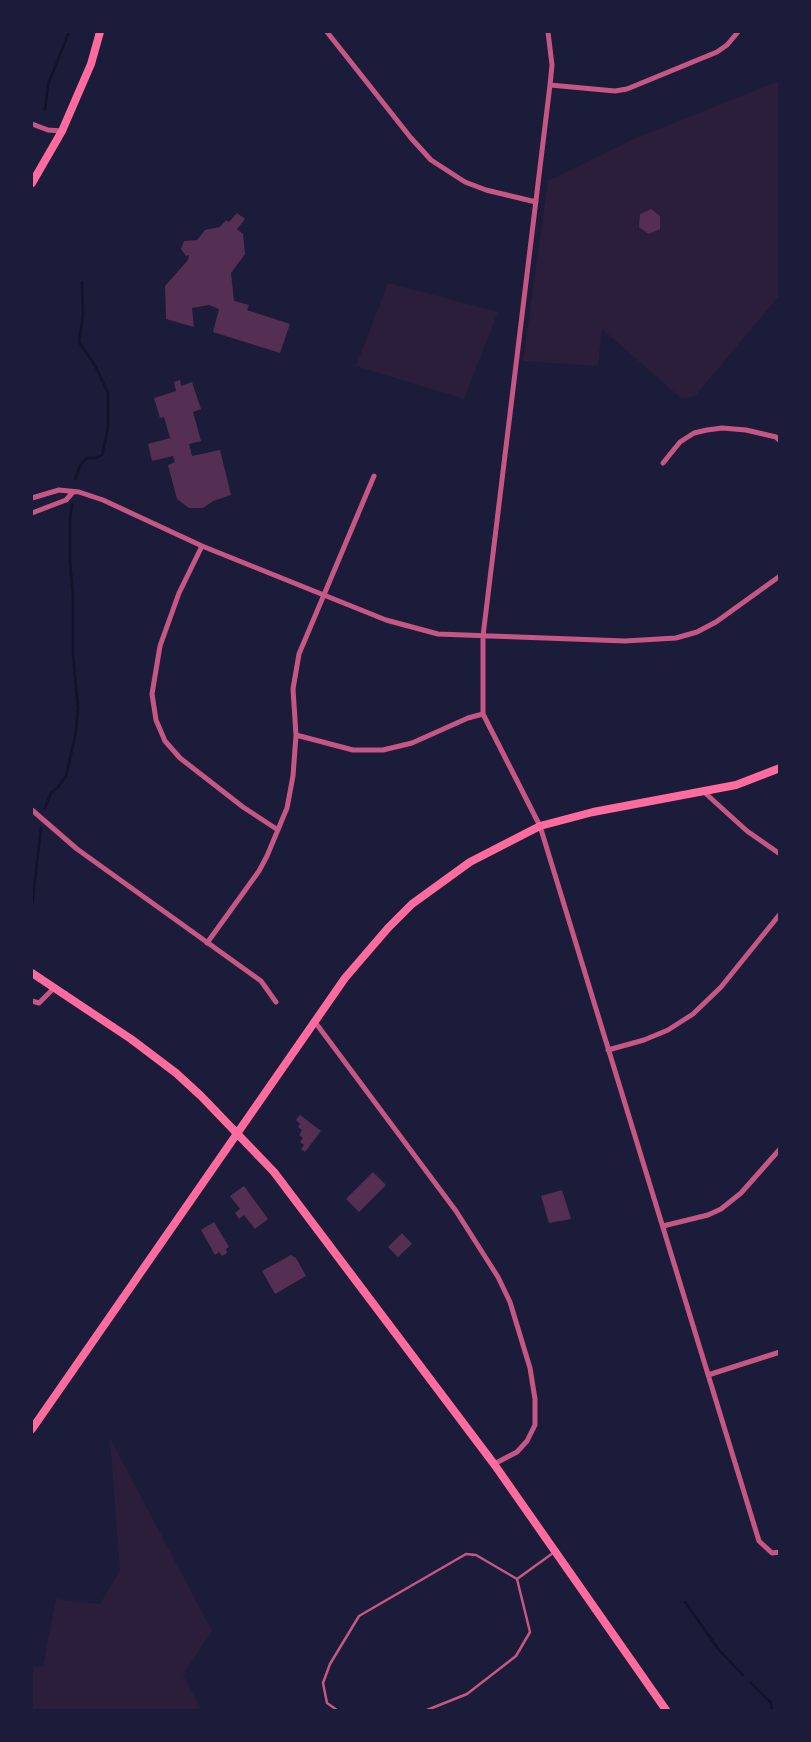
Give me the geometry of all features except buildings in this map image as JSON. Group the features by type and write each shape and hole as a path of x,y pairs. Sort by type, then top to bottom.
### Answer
{"main road":[{"path":"32,183 62,131 91,64 100,32"},
{"path":"32,1429 363,954 412,904 470,862 540,826 593,812 742,783 779,768"},
{"path":"32,974 131,1039 176,1073 274,1172 494,1464 666,1710"}],"street":[{"path":"327,32 431,160 465,182 536,202"},
{"path":"548,32 552,65 550,85 483,636 483,714 540,826 759,1541 772,1553 779,1552"},
{"path":"550,85 615,91 627,89 716,52 727,45 738,32"},
{"path":"32,124 48,130 62,131"},
{"path":"663,463 680,442 698,432 722,428 778,437"},
{"path":"206,943 268,856 291,795 296,735 292,702 296,667 304,640 374,476"},
{"path":"32,498 59,490 79,492 103,500 202,546 386,620 438,634 625,641 676,638 716,622 779,576"},
{"path":"32,513 66,500 73,492"},
{"path":"202,546 179,593 160,646 152,694 156,720 165,741 180,758 243,807 278,830"},
{"path":"296,735 353,750 383,750 412,743 483,714"},
{"path":"704,792 747,831 779,855"},
{"path":"32,810 77,849 261,981 276,1002"},
{"path":"608,1050 656,1035 694,1014 721,987 779,914"},
{"path":"32,1001 39,1003 54,988"},
{"path":"315,1022 456,1211 510,1302 530,1368 535,1399 535,1425 527,1441 517,1452 494,1464"},
{"path":"663,1226 708,1215 726,1205 749,1185 779,1149"},
{"path":"708,1375 779,1352"}],"lane":[{"path":"517,1579 556,1551"},
{"path":"337,1710 327,1703 323,1683 330,1664 359,1616 466,1554 476,1555 517,1579 530,1632 516,1656 467,1694 427,1710"}],"shaded area":[{"path":"779,81 779,296 695,396 682,399 602,329 598,366 523,361 548,181 636,138"},
{"path":"388,283 498,312 464,399 356,366"},
{"path":"110,1438 212,1631 183,1675 202,1710 32,1710 32,1666 43,1667 56,1599 100,1604 120,1571"}],"waterway":[{"path":"45,110 48,85 69,32"},
{"path":"75,479 81,464 87,458 102,455 108,428 108,393 96,367 79,342 83,315 82,282"},
{"path":"45,808 51,793 66,776 76,732 78,707 73,655 70,562 72,504"},
{"path":"32,905 41,828"},
{"path":"685,1602 719,1650 743,1675"},
{"path":"751,1683 771,1703 772,1710"}]}
